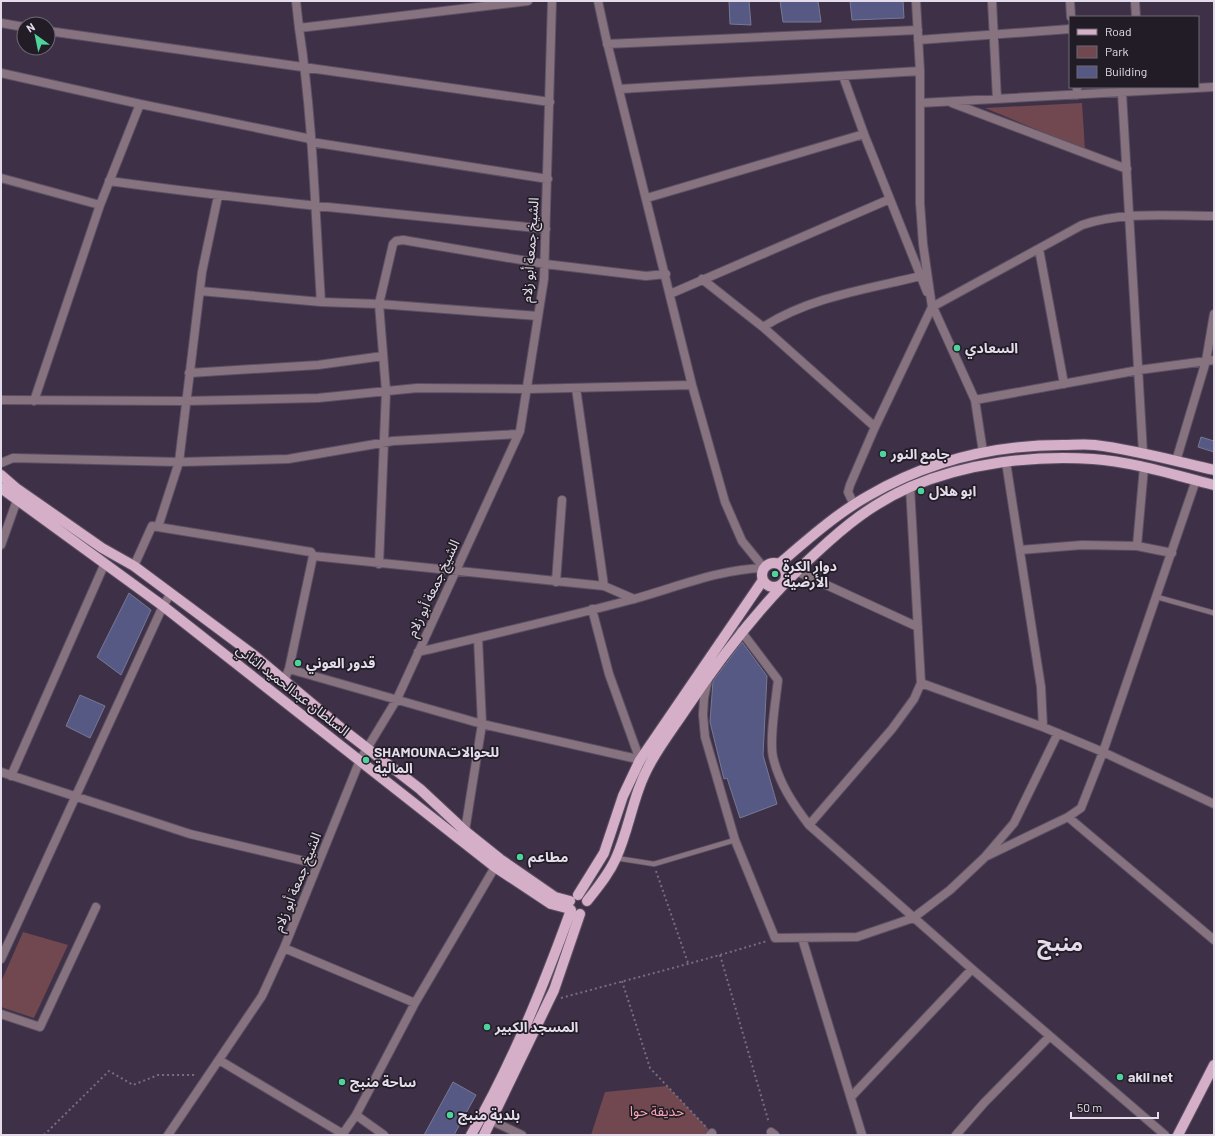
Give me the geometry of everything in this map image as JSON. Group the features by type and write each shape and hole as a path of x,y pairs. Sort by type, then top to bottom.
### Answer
{"main road":[{"path":"779,564 810,537 854,505 908,476 937,465 983,452 1003,448 1031,446 1094,445 1143,453 1214,470"},
{"path":"1,475 16,488 102,548 134,566 255,656 367,748 420,788 465,831 500,859 573,908 587,908 587,900 601,883 616,858 634,800 650,762 709,674 741,631 783,584 850,522 868,510 910,487 968,469 1032,459 1094,459 1144,467 1214,485"},
{"name":"السلطان عبدالحميد الثاني","path":"1,488 163,606 495,867 551,904 573,908"},
{"path":"484,1135 554,990 573,908 574,896 578,895 604,853 629,781 640,760 763,580 764,568 771,563 782,566 786,573 783,584"},
{"path":"763,580 772,587 783,584"},
{"path":"578,895 585,897 587,900"},
{"path":"471,1135 542,990 573,908"},
{"path":"1178,1135 1214,1065"}],"street":[{"path":"296,1 305,68 311,140 321,302"},
{"path":"299,28 528,1"},
{"name":"الشيخ جمعة أبو زلام","path":"169,1135 262,996 284,948 360,760 397,699 518,434 538,316 545,264 552,1"},
{"path":"598,1 607,44 620,89 692,385 725,502 734,526 742,541 764,568"},
{"path":"854,505 849,495 849,488 875,426 932,307 923,244 920,203 920,71 916,1"},
{"path":"992,1 997,100"},
{"path":"1070,1 1071,16"},
{"path":"1135,1 1136,16"},
{"path":"1,23 16,26"},
{"path":"918,40 1069,29"},
{"path":"607,44 918,30"},
{"path":"56,32 550,102"},
{"path":"620,89 920,71"},
{"path":"1,73 311,140 548,179"},
{"path":"843,76 864,134 932,307 975,400 983,452"},
{"path":"1199,87 1214,87"},
{"path":"920,103 997,100 1077,91 1122,93 1140,89 1177,88"},
{"path":"1122,93 1143,453"},
{"path":"950,102 1127,169"},
{"path":"34,401 100,205 140,104"},
{"path":"647,198 864,134"},
{"path":"1,178 100,205"},
{"path":"109,181 218,196 314,204 546,229"},
{"path":"158,527 180,462 189,373 200,291 218,196"},
{"path":"670,294 702,279 890,200"},
{"path":"932,307 1082,225 1100,220 1130,217 1214,216"},
{"path":"379,564 386,391 379,304 393,244 396,241 545,264 646,276 666,274"},
{"path":"1038,249 1064,384"},
{"path":"763,327 781,316 814,303 921,276"},
{"path":"702,279 763,327 875,426"},
{"path":"200,291 321,302 379,304 538,316"},
{"path":"1176,461 1210,360 1214,314"},
{"path":"189,373 318,365 383,356"},
{"path":"975,400 1138,370 1210,360"},
{"path":"1,400 186,401 318,398 417,388 526,389 692,385"},
{"path":"576,388 604,586"},
{"path":"1,463 13,458 180,462 288,459 385,442 518,434"},
{"path":"1006,462 1041,687 1043,727"},
{"path":"1137,546 1144,467"},
{"path":"984,858 1068,817 1081,808 1104,752 1196,480"},
{"path":"809,825 892,729 914,699 921,683 910,487"},
{"path":"1,545 17,500"},
{"path":"556,582 562,500"},
{"path":"134,566 152,526 311,552 313,556 455,572 604,586 634,599"},
{"path":"1020,550 1082,545 1137,546 1172,553"},
{"path":"284,681 313,556"},
{"path":"11,776 105,563"},
{"path":"418,652 634,599 726,572 744,568 764,568"},
{"path":"796,571 918,627"},
{"path":"1,959 3,950 163,606 171,593"},
{"path":"592,609 609,674 640,760"},
{"path":"741,631 778,680 773,756 779,775 790,799 809,825 913,918 1165,1135"},
{"path":"465,831 482,724 478,638"},
{"path":"288,669 482,724 650,762"},
{"path":"709,674 704,698 703,715 705,736 735,840 775,938 857,937 913,918 950,890 984,858 1014,823 1058,733"},
{"path":"921,683 1058,733 1104,752 1214,804"},
{"path":"1,772 190,834 317,864"},
{"path":"1068,817 1214,940"},
{"path":"219,1060 343,1135 356,1115 415,1003 495,867"},
{"path":"1,1014 40,1027 96,907"},
{"path":"802,938 862,1135"},
{"path":"284,948 415,1003"},
{"path":"851,1097 972,969"},
{"path":"956,1135 984,1103 1050,1036"},
{"path":"356,1115 384,1135"},
{"path":"492,1121 522,1135"}],"lane":[{"path":"1157,597 1214,613"},
{"path":"616,858 654,864 735,840"}],"path":[{"path":"654,864 688,963"},
{"path":"548,1002 720,955 775,938"},
{"path":"720,955 773,1133"},
{"path":"622,981 650,1068 711,1134"},
{"path":"44,1135 110,1071 133,1085 158,1076 209,1075"}],"green space":[{"path":"1082,103 1085,150 985,108"},
{"path":"23,932 68,945 34,1018 1,1007 1,982"},
{"name":"حديقة حوا","path":"667,1086 712,1133 710,1135 591,1135 605,1092"}],"building":[{"path":"729,1 749,1 751,25 730,24"},
{"path":"780,1 818,1 821,22 783,22"},
{"path":"850,1 903,1 904,18 852,20"},
{"path":"1201,437 1214,441 1214,452 1198,447"},
{"path":"129,593 151,610 121,675 97,657"},
{"path":"742,642 767,676 763,755 777,804 740,818 727,778 724,779 710,722 713,681"},
{"path":"80,695 105,706 90,738 66,726"},
{"name":"بلدية منبج","path":"453,1082 476,1095 454,1135 424,1135"}],"place":[{"name":"السعادي","path":"957,348"},
{"name":"جامع النور","path":"883,454"},
{"name":"ابو هلال","path":"921,491"},
{"name":"دوار الكرة الأرضية","path":"775,574"},
{"name":"قدور العوني","path":"298,663"},
{"name":"SHAMOUNAللحوالات المالية","path":"366,760"},
{"name":"مطاعم","path":"520,857"},
{"name":"المسجد الكبير","path":"487,1027"},
{"name":"akil net","path":"1120,1077"},
{"name":"ساحة منبج","path":"342,1082"},
{"name":"بلدية منبج","path":"450,1115"}],"district":[{"name":"منبج","path":"1060,943"}]}
